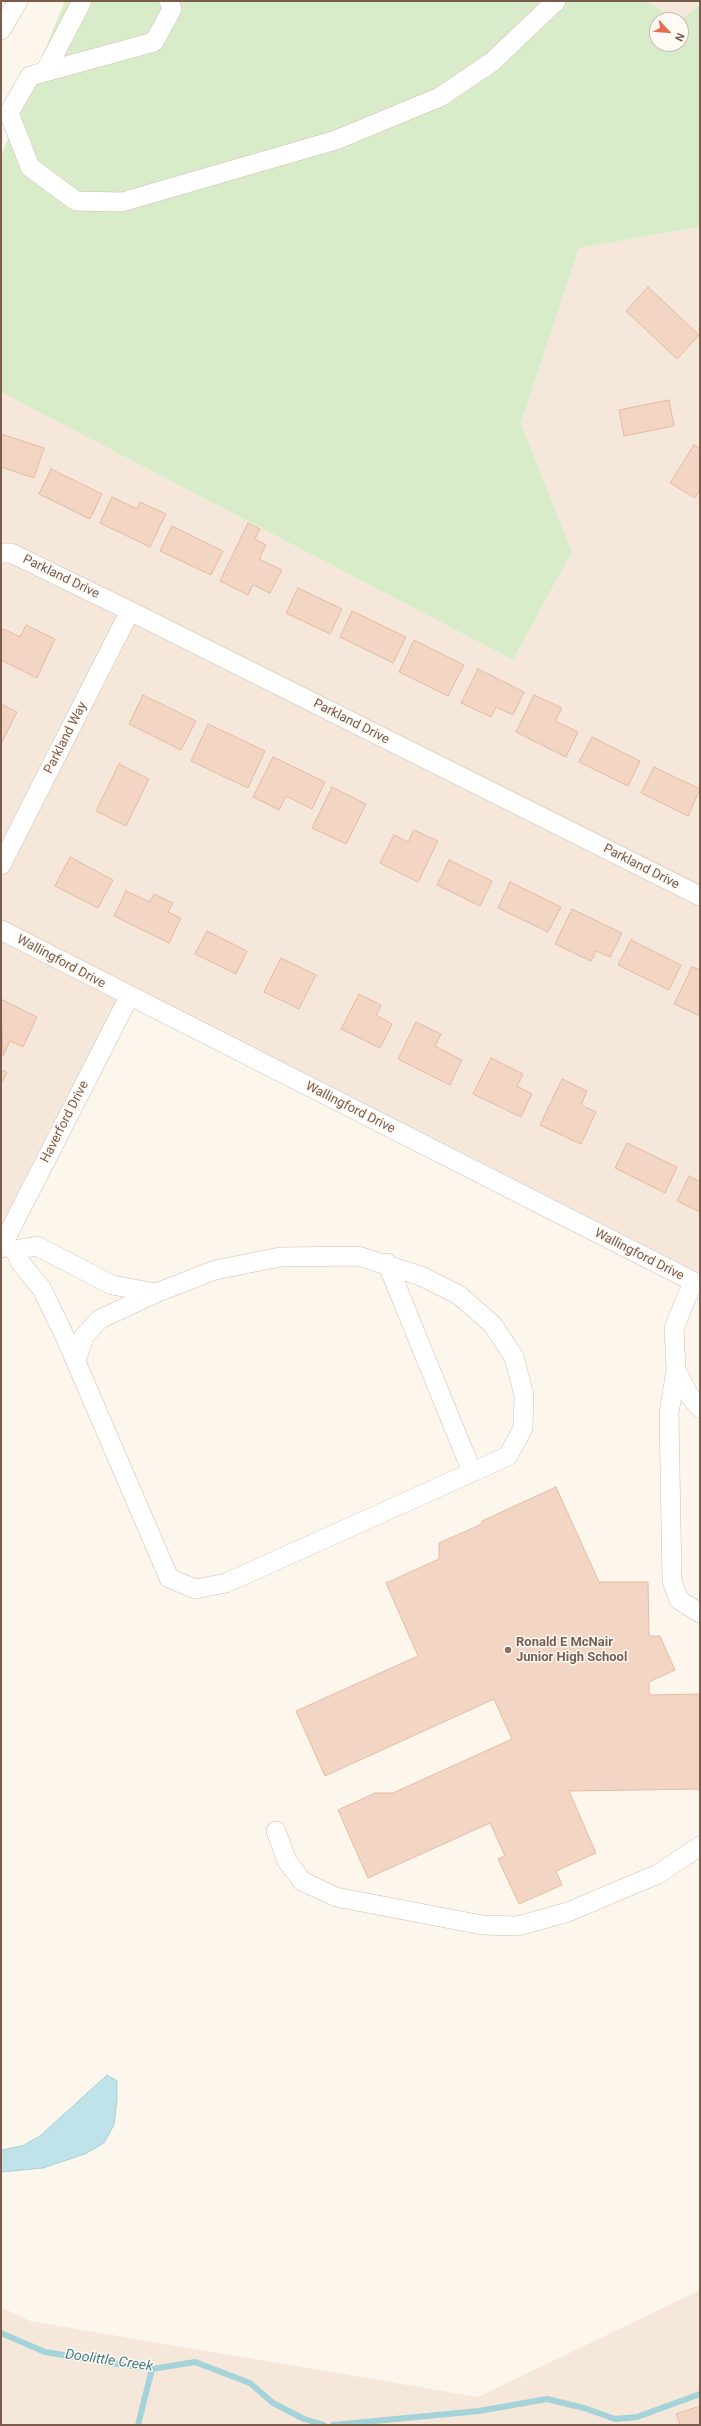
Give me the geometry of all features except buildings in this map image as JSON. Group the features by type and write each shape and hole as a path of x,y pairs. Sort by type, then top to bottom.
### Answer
{"street":[{"path":"1,30 18,1"},
{"path":"45,72 82,1"},
{"path":"171,5 154,42 30,76 10,113 30,167 76,201 122,202 336,140 440,97 492,62 556,1"},
{"name":"Parkland Drive","path":"1,553 11,553 130,611 700,896"},
{"name":"Parkland Way","path":"1,865 130,611"},
{"name":"Wallingford Drive","path":"1,930 128,997 697,1283"},
{"name":"Haverford Drive","path":"6,1248 128,997"},
{"path":"6,1248 36,1246 112,1285 156,1293"},
{"path":"6,1248 20,1262 42,1289 76,1361 169,1578 195,1589 226,1583 508,1456 523,1428 524,1395 514,1357 493,1325 459,1295 421,1276 387,1263 358,1256 280,1257 216,1270 156,1293 100,1319 84,1336 76,1361"},
{"path":"387,1263 472,1472"},
{"path":"697,1283 674,1328 676,1370 669,1413 672,1581 679,1600 700,1613"},
{"path":"676,1370 689,1395 700,1408"},
{"path":"276,1831 287,1861 302,1881 336,1897 482,1925 518,1926 568,1912 658,1874 700,1846"}],"shaded area":[{"path":"646,1 700,1 700,4 689,13 689,12 666,12"},
{"path":"700,227 700,1280 124,989 1,1242 1,392 513,660 572,552 521,423 579,248"},
{"path":"700,2290 700,2425 1,2425 1,2307 30,2321 478,2397"}],"green space":[{"path":"65,1 646,1 665,12 649,12 649,52 689,52 689,13 700,4 700,227 579,248 521,423 572,552 513,660 1,392 1,156"}],"water":[{"path":"107,2075 117,2081 117,2099 114,2125 104,2143 85,2154 43,2168 1,2172 1,2150 22,2146 40,2136"}],"waterway":[{"name":"Doolittle Creek","path":"1,2333 45,2352 111,2363 152,2369 195,2362 250,2383 273,2403 304,2419 324,2425"},
{"path":"138,2425 152,2369"},
{"name":"Doolittle Creek","path":"333,2425 479,2411 547,2399 584,2408 615,2419 637,2417 700,2394"}],"place":[{"name":"Ronald E McNair Junior High School","path":"508,1650"}]}
